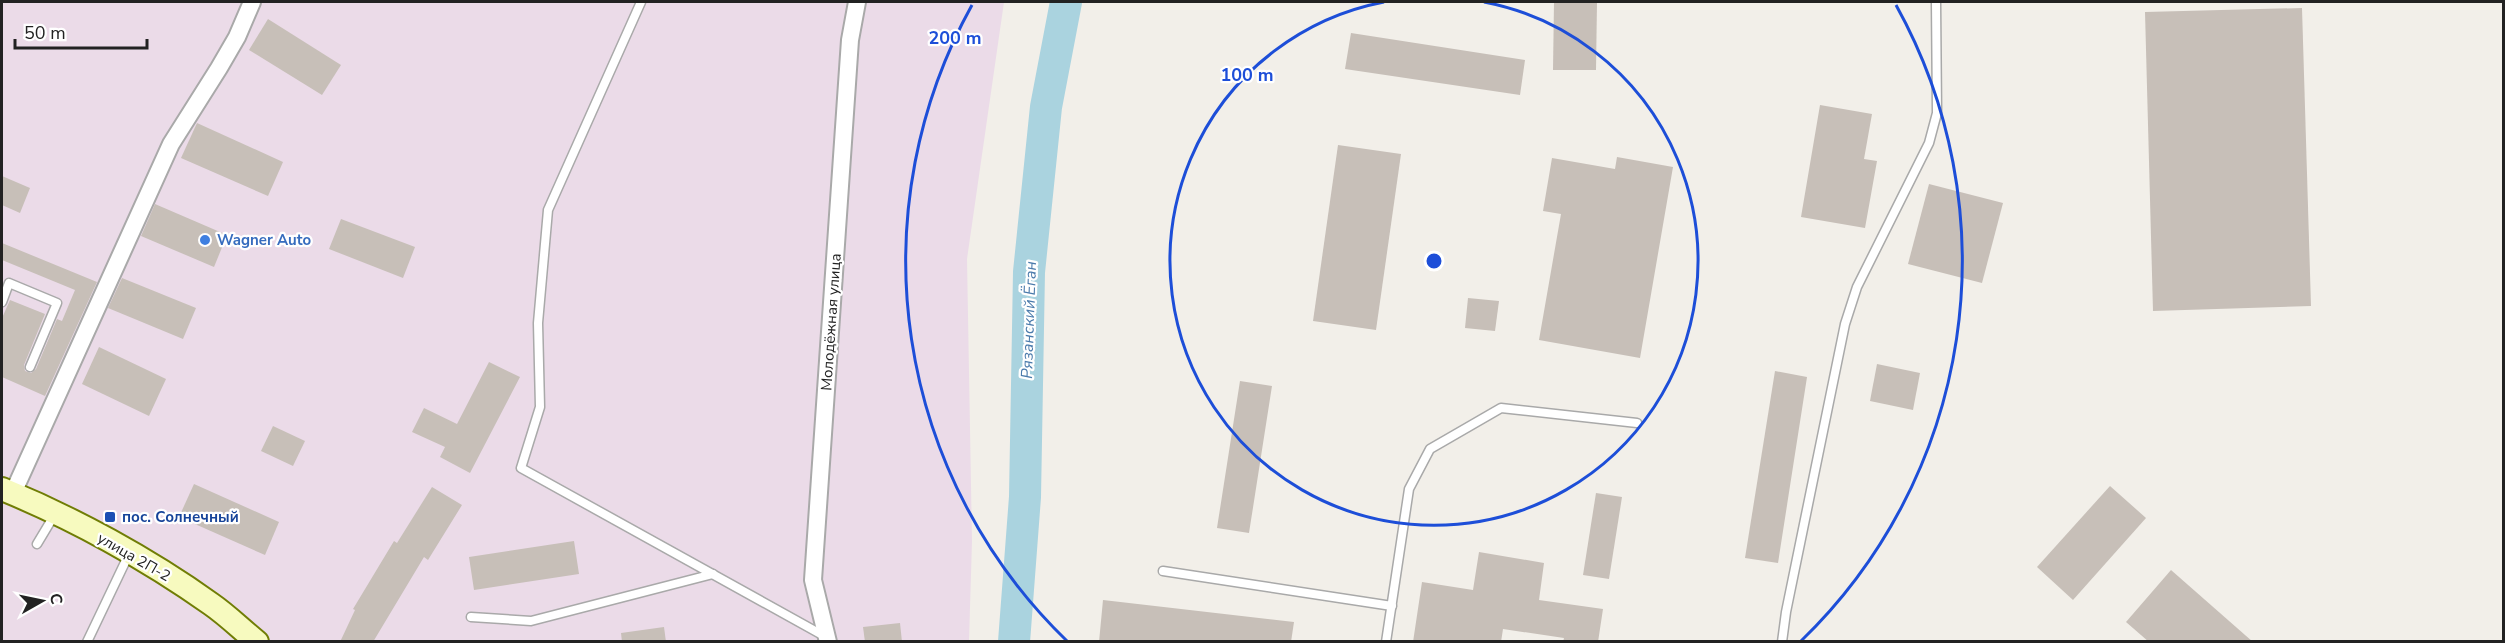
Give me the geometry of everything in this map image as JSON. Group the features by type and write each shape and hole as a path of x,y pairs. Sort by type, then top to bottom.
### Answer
{"main road":[{"name":"улица 2П-2","path":"7,491 55,513 130,554 211,604 257,642"}],"street":[{"path":"7,491 171,144 219,69 237,37 252,2"},
{"name":"Молодёжная улица","path":"827,639 813,580 850,40 857,2"}],"lane":[{"path":"641,2 548,210 538,323 540,407 521,468 827,639"},
{"path":"1782,642 1786,612 1845,324 1857,287 1929,143 1938,113 1936,2"},
{"path":"2,302 5,282 57,303 30,367"},
{"path":"1386,642 1409,489 1430,449 1501,408 1637,423"},
{"path":"37,544 55,513"},
{"path":"87,642 130,554"},
{"path":"1163,572 1392,606"},
{"path":"471,617 531,621 713,574"}],"shaded area":[{"path":"2,2 1004,2 967,259 972,541 969,641 2,641"}],"building":[{"path":"1554,2 1597,2 1596,70 1553,70"},
{"path":"2302,8 2311,306 2153,311 2145,12"},
{"path":"268,19 341,65 322,95 249,50"},
{"path":"1351,33 1525,60 1520,95 1345,69"},
{"path":"1820,105 1872,114 1864,159 1877,161 1865,228 1801,217"},
{"path":"197,123 283,162 268,196 181,158"},
{"path":"1338,145 1401,154 1376,330 1313,321"},
{"path":"1617,157 1673,167 1640,358 1539,340 1561,214 1543,211 1552,158 1615,169"},
{"path":"2,176 30,188 20,213 2,205"},
{"path":"1929,184 2003,203 1982,283 1908,264"},
{"path":"155,204 227,235 214,267 141,236"},
{"path":"341,219 415,247 403,278 329,249"},
{"path":"2,243 97,282 45,396 2,377 2,318 10,300 45,314 24,365 25,371 31,373 36,369 57,319 62,321 75,290 2,260"},
{"path":"122,278 196,308 183,339 108,308"},
{"path":"1468,298 1499,301 1495,331 1465,328"},
{"path":"99,347 166,379 149,416 82,384"},
{"path":"489,362 520,377 470,473 440,457 445,447 412,432 424,408 457,424"},
{"path":"1877,364 1920,373 1913,410 1870,401"},
{"path":"1775,371 1807,377 1778,563 1745,558"},
{"path":"1240,381 1272,386 1249,533 1217,528"},
{"path":"273,426 305,441 293,466 261,451"},
{"path":"194,484 279,522 265,555 179,517"},
{"path":"2110,486 2146,518 2073,600 2037,567"},
{"path":"432,487 462,505 428,560 424,557 373,642 340,642 355,610 353,609 394,541 397,543"},
{"path":"1596,493 1622,497 1609,579 1583,575"},
{"path":"574,541 579,574 474,590 469,557"},
{"path":"1479,552 1544,563 1539,600 1603,609 1598,642 1563,642 1564,638 1503,629 1501,642 1413,642 1422,582 1473,590"},
{"path":"2171,570 2253,642 2149,642 2126,622"},
{"path":"1103,600 1294,622 1291,642 1099,642"},
{"path":"900,623 902,642 865,642 863,627"},
{"path":"664,627 666,642 622,642 621,633"}],"waterway":[{"name":"Рязанский Ёган","path":"1014,642 1025,497 1029,272 1046,107 1066,2"}],"place":[{"name":"Wagner Auto","path":"205,240"},
{"name":"пос. Солнечный","path":"110,517"}]}
